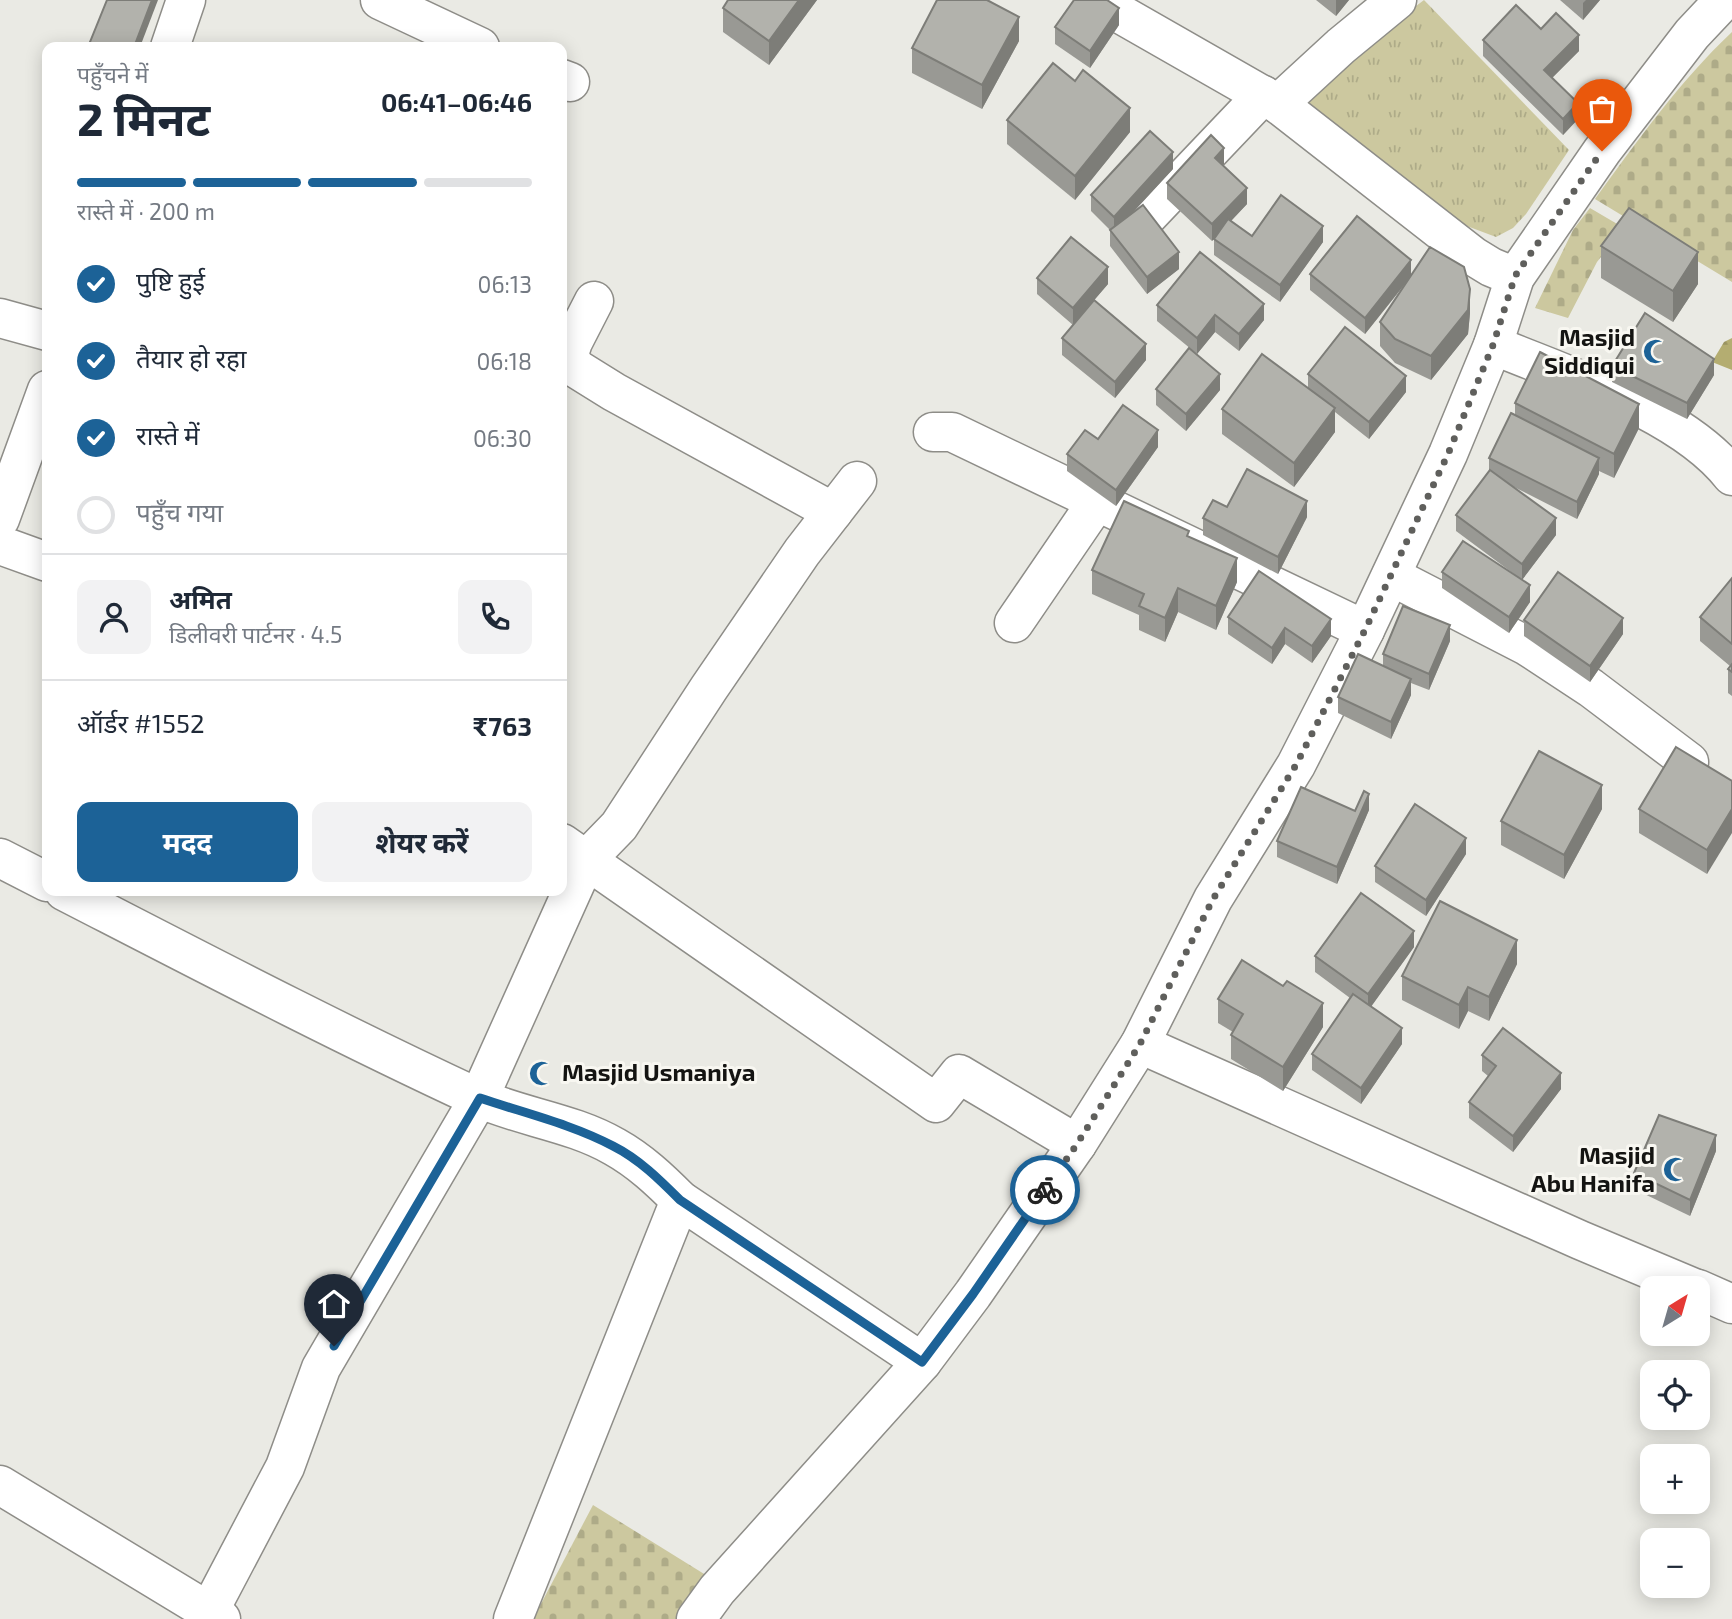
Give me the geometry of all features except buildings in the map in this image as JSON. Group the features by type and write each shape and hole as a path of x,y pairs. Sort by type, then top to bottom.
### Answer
{"main road":[{"path":"172,42 186,0"},
{"path":"380,0 469,42"},
{"path":"1096,0 1270,100 1473,257 1515,276"},
{"path":"1143,222 1270,100 1397,0"},
{"path":"696,1619 717,1590 922,1362 973,1294 1077,1144 1140,1044 1213,899 1296,765 1365,630 1448,454 1493,345 1515,276 1647,91 1692,34 1724,0"},
{"path":"594,301 568,357 577,369 833,512"},
{"path":"0,317 42,330"},
{"path":"1493,345 1650,411 1701,446 1732,476"},
{"path":"0,519 42,404"},
{"path":"933,432 952,432 1365,630"},
{"path":"567,870 574,852 619,826 802,552 857,481"},
{"path":"1014,623 1096,503"},
{"path":"0,545 42,560"},
{"path":"1391,576 1527,646 1591,688 1689,762"},
{"path":"574,852 936,1103 959,1074 1077,1144"},
{"path":"0,858 42,879"},
{"path":"74,896 287,1006 480,1098 577,1130 614,1146 649,1170 680,1200 922,1362"},
{"path":"0,1485 212,1617 285,1467 321,1368 480,1098 557,896"},
{"path":"1140,1044 1665,1276"},
{"path":"513,1619 680,1200"},
{"path":"1710,1295 1732,1304"}],"green space":[{"path":"1424,0 1569,150 1526,214 1513,228 1496,237 1443,217 1299,109 1301,93"},
{"path":"1732,32 1732,282 1595,199 1677,91"},
{"path":"1590,208 1624,228 1597,262 1568,318 1535,308 1573,230"},
{"path":"1732,338 1732,370 1712,362 1724,342"},
{"path":"593,1505 709,1577 682,1619 533,1619"}],"way so far":[{"path":"1045,1190 1140,1044 1213,899 1296,765 1365,630 1448,454 1493,345 1515,276 1602,151"}],"place":[{"name":"Masjid Siddiqui","path":"1655,352"},
{"name":"Masjid Usmaniya","path":"542,1073"},
{"name":"Masjid Abu Hanifa","path":"1675,1170"}],"route":[{"path":"334,1346 480,1098 577,1130 614,1146 649,1170 680,1200 922,1362 1045,1190"}]}
